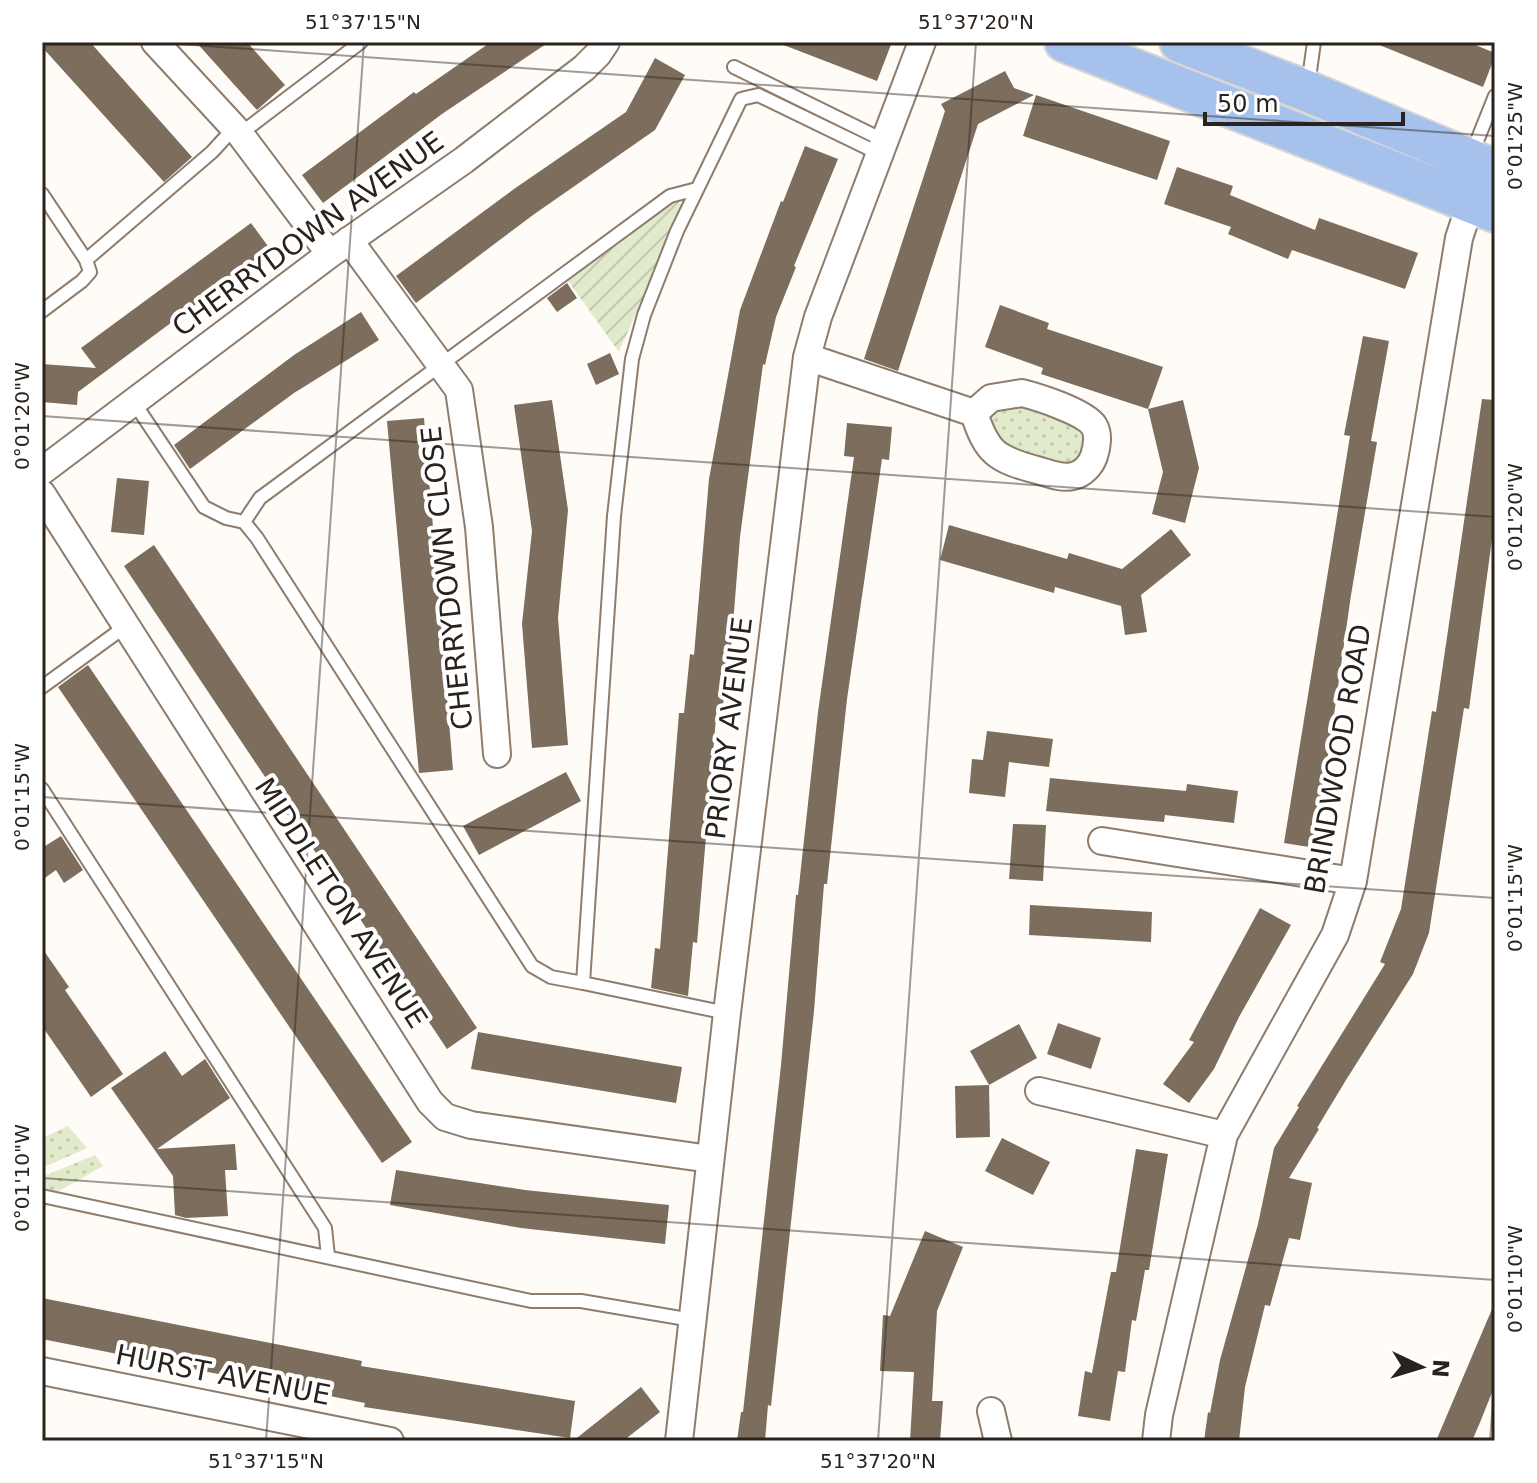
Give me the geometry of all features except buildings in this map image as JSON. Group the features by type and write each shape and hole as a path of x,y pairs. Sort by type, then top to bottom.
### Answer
{"main road":[{"path":"1065,42 1483,207"},
{"path":"1180,42 1302,88 1482,164"},
{"path":"1284,127 1302,88"}],"street":[{"name":"CHERRYDOWN CLOSE","path":"155,42 340,247 441,363 459,390 479,527 497,754"},
{"name":"CHERRYDOWN AVENUE","path":"42,471 340,247 464,160 584,68 606,42"},
{"name":"PRIORY AVENUE","path":"679,1441 727,1013 807,357 818,317 922,42"},
{"name":"BRINDWOOD ROAD","path":"1156,1441 1159,1415 1224,1135 1335,935 1353,881 1459,238 1483,207"},
{"path":"807,357 974,413"},
{"name":"MIDDLETON AVENUE","path":"42,494 421,1089 445,1117 471,1125 710,1159"},
{"path":"1102,841 1353,881"},
{"path":"1039,1091 1224,1135"},
{"name":"HURST AVENUE","path":"42,1371 390,1441"},
{"path":"991,1411 998,1441"}],"lane":[{"path":"86,260 237,131 361,42"},
{"path":"1302,88 1314,42"},
{"path":"734,67 882,147"},
{"path":"583,983 614,516 632,359 644,315 697,189 741,99 758,95 882,147"},
{"path":"1482,164 1495,96"},
{"path":"244,522 260,498 441,363 670,196 697,189"},
{"path":"42,194 86,260 90,272 42,311"},
{"path":"133,401 204,507 226,518 244,522 532,966 551,977 727,1013"},
{"path":"42,687 126,626"},
{"path":"42,789 325,1228 328,1256"},
{"path":"42,1196 531,1301 581,1301 692,1320"}],"green space":[{"path":"677,201 683,206 619,352 566,278"},
{"path":"1021,405 1052,415 1074,427 1084,442 1078,458 1067,463 1046,462 1012,452 998,442 986,420 998,406"},
{"path":"68,1126 87,1148 42,1166 45,1137"},
{"path":"95,1155 103,1166 59,1191 42,1189 42,1177"}]}
